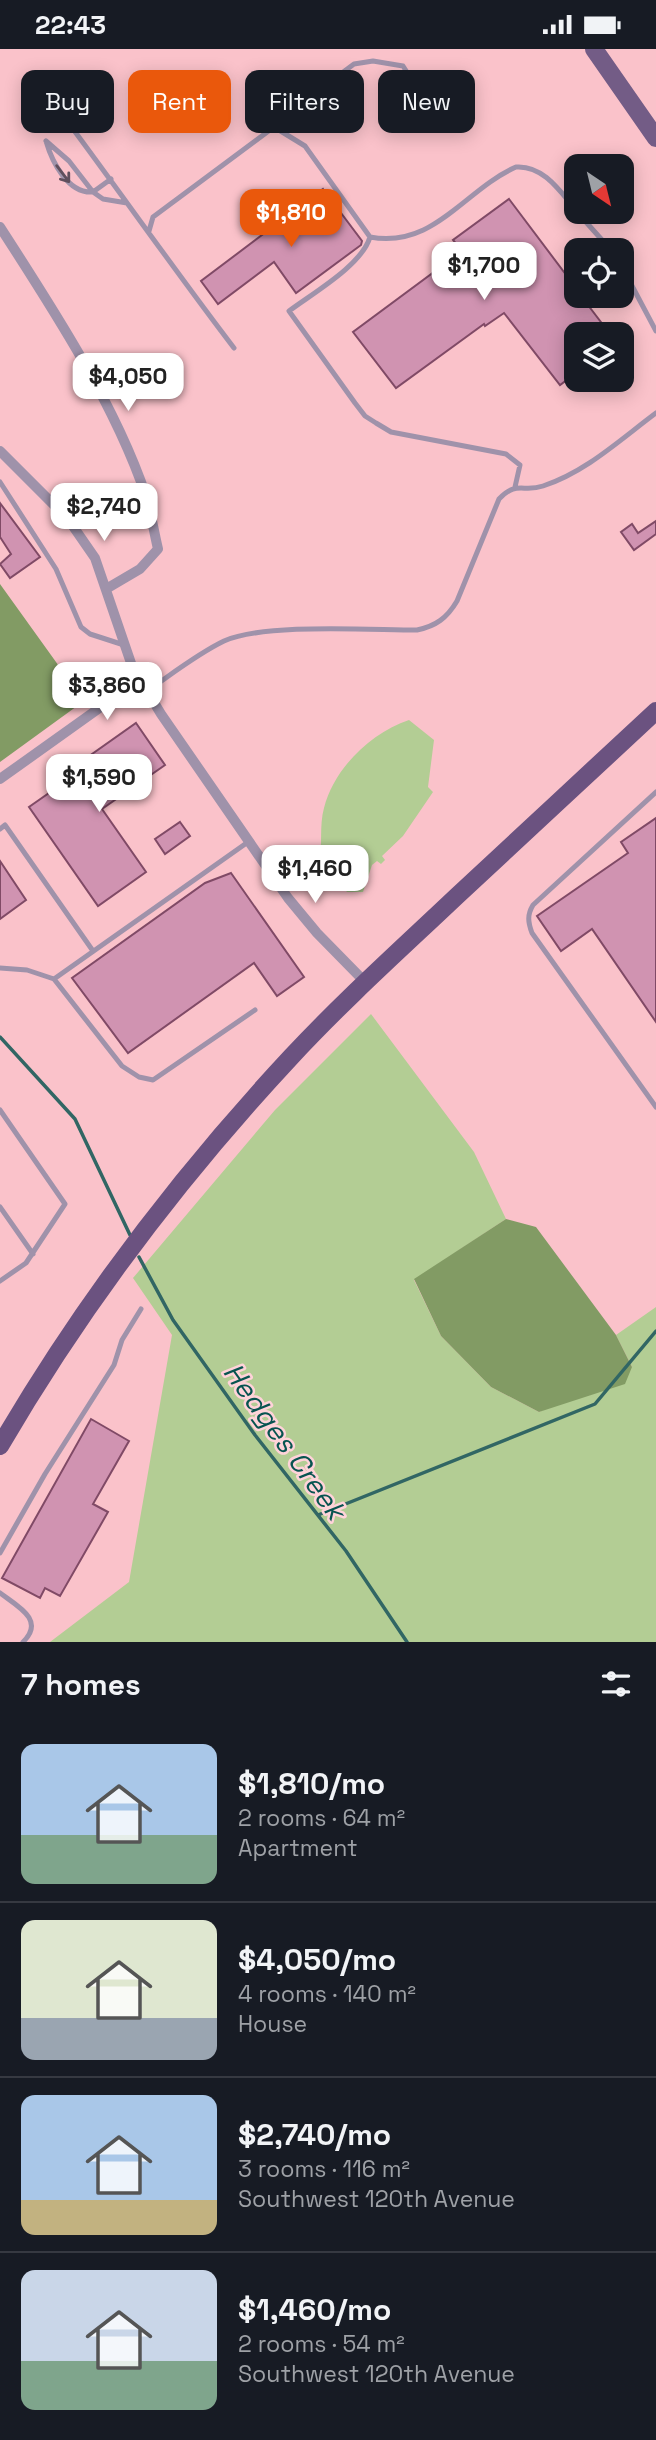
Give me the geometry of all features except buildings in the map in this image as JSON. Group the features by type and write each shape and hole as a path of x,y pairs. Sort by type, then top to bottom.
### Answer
{"highway":[{"path":"0,1446 69,1338 159,1214 290,1058 365,982 656,711"}],"main road":[{"path":"594,49 656,138"}],"street":[{"path":"0,227 35,281 113,417 146,497 158,549 141,569 106,589"},
{"path":"0,451 68,519 95,558 124,645 147,691 248,842 317,933 365,982"},
{"path":"0,779 140,680"}],"lane":[{"path":"346,70 354,64 373,61 403,66 405,70"},
{"path":"76,133 149,230 160,252 234,348"},
{"path":"149,230 153,217 266,133"},
{"path":"284,133 305,146 370,237 387,240 419,233 516,167 543,174 564,197"},
{"path":"111,179 93,192 85,193 71,185 50,156 46,141 69,161 93,192 103,199 127,203"},
{"path":"588,224 601,238"},
{"path":"147,691 225,641 242,636 298,631 429,628 450,613 499,499 515,487 520,465 506,454 391,432 365,416 289,311 351,266 367,246 370,237"},
{"path":"634,290 656,331"},
{"path":"515,487 543,487 573,473 656,413"},
{"path":"0,482 56,569 81,627 99,638 124,645"},
{"path":"656,792 533,905 528,923 532,933 656,1107"},
{"path":"0,829 5,825 93,951"},
{"path":"54,979 248,842"},
{"path":"0,968 27,970 54,979 122,1066 139,1077 153,1080 255,1010"},
{"path":"0,1110 65,1204 26,1263 0,1281"},
{"path":"0,1207 33,1254"},
{"path":"0,1553 114,1365 122,1340 141,1309"},
{"path":"0,1593 32,1620 30,1634 23,1642"}],"green space":[{"path":"0,584 84,701 0,762"},
{"path":"409,720 434,740 428,787 433,792 403,836 382,856 385,860 381,864 377,861 372,865 363,892 347,892 330,871 319,863 324,808 329,793 345,766 368,743"},
{"path":"371,1014 474,1152 506,1219 414,1280 441,1336 491,1387 539,1412 632,1367 616,1335 656,1307 656,1642 50,1642 129,1582 172,1335 133,1278 275,1110"},
{"path":"506,1219 536,1227 616,1335 632,1367 625,1384 539,1412 491,1387 441,1336 414,1279"}],"waterway":[{"name":"Hedges Creek","path":"0,1037 75,1119 130,1235"},
{"name":"Hedges Creek","path":"139,1257 173,1320 255,1435 346,1551 407,1642"},
{"path":"318,1515 595,1404 656,1331"}]}
